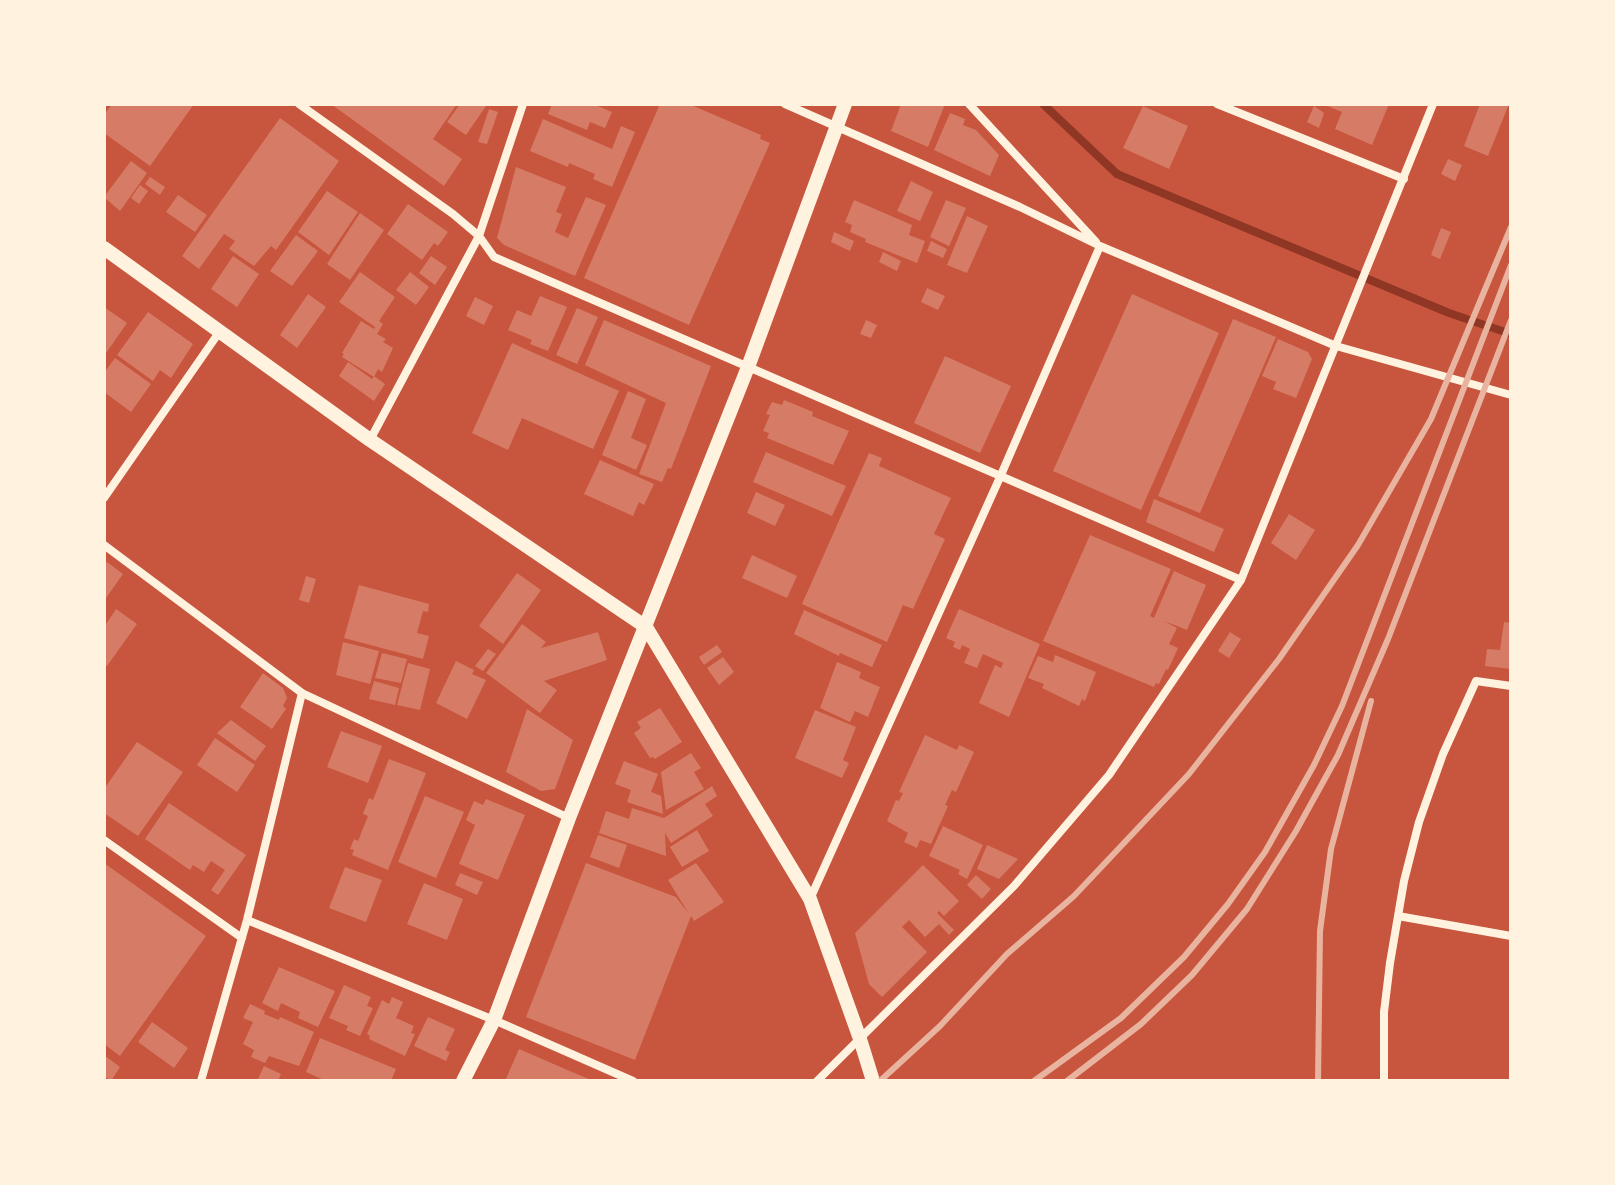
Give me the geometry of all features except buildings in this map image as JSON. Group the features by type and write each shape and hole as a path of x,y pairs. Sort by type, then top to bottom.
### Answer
{"street":[{"path":"299,104 453,214 479,236 494,257 1241,580"},
{"path":"370,440 479,236 523,104"},
{"path":"785,104 1020,207 1100,246 1336,346 1511,395"},
{"path":"463,1081 494,1020 569,818 748,367 845,104"},
{"path":"969,104 1100,246"},
{"path":"1217,104 1404,179"},
{"path":"817,1081 1014,886 1109,775 1241,580 1433,104"},
{"path":"810,899 1001,475 1100,246"},
{"path":"104,248 370,440 646,627 810,899 873,1081"},
{"path":"104,498 220,330"},
{"path":"104,545 302,693 569,818"},
{"path":"1384,1081 1384,1012 1398,916 1419,822 1443,754 1476,681 1511,686"},
{"path":"201,1081 247,920 302,693"},
{"path":"104,840 242,938"},
{"path":"1398,916 1511,936"},
{"path":"247,920 494,1020 633,1081"}],"waterway":[{"path":"1043,104 1117,174 1449,313 1511,334"}],"railway":[{"path":"880,1081 940,1026 1007,954 1074,896 1189,774 1279,659 1358,545 1431,419 1511,227"},
{"path":"1034,1081 1121,1018 1184,957 1228,904 1265,852 1314,765 1342,706 1511,265"},
{"path":"1067,1081 1141,1024 1192,975 1247,909 1296,831 1338,755 1388,639 1511,320"},
{"path":"1318,1081 1320,931 1331,849 1371,701"}]}
